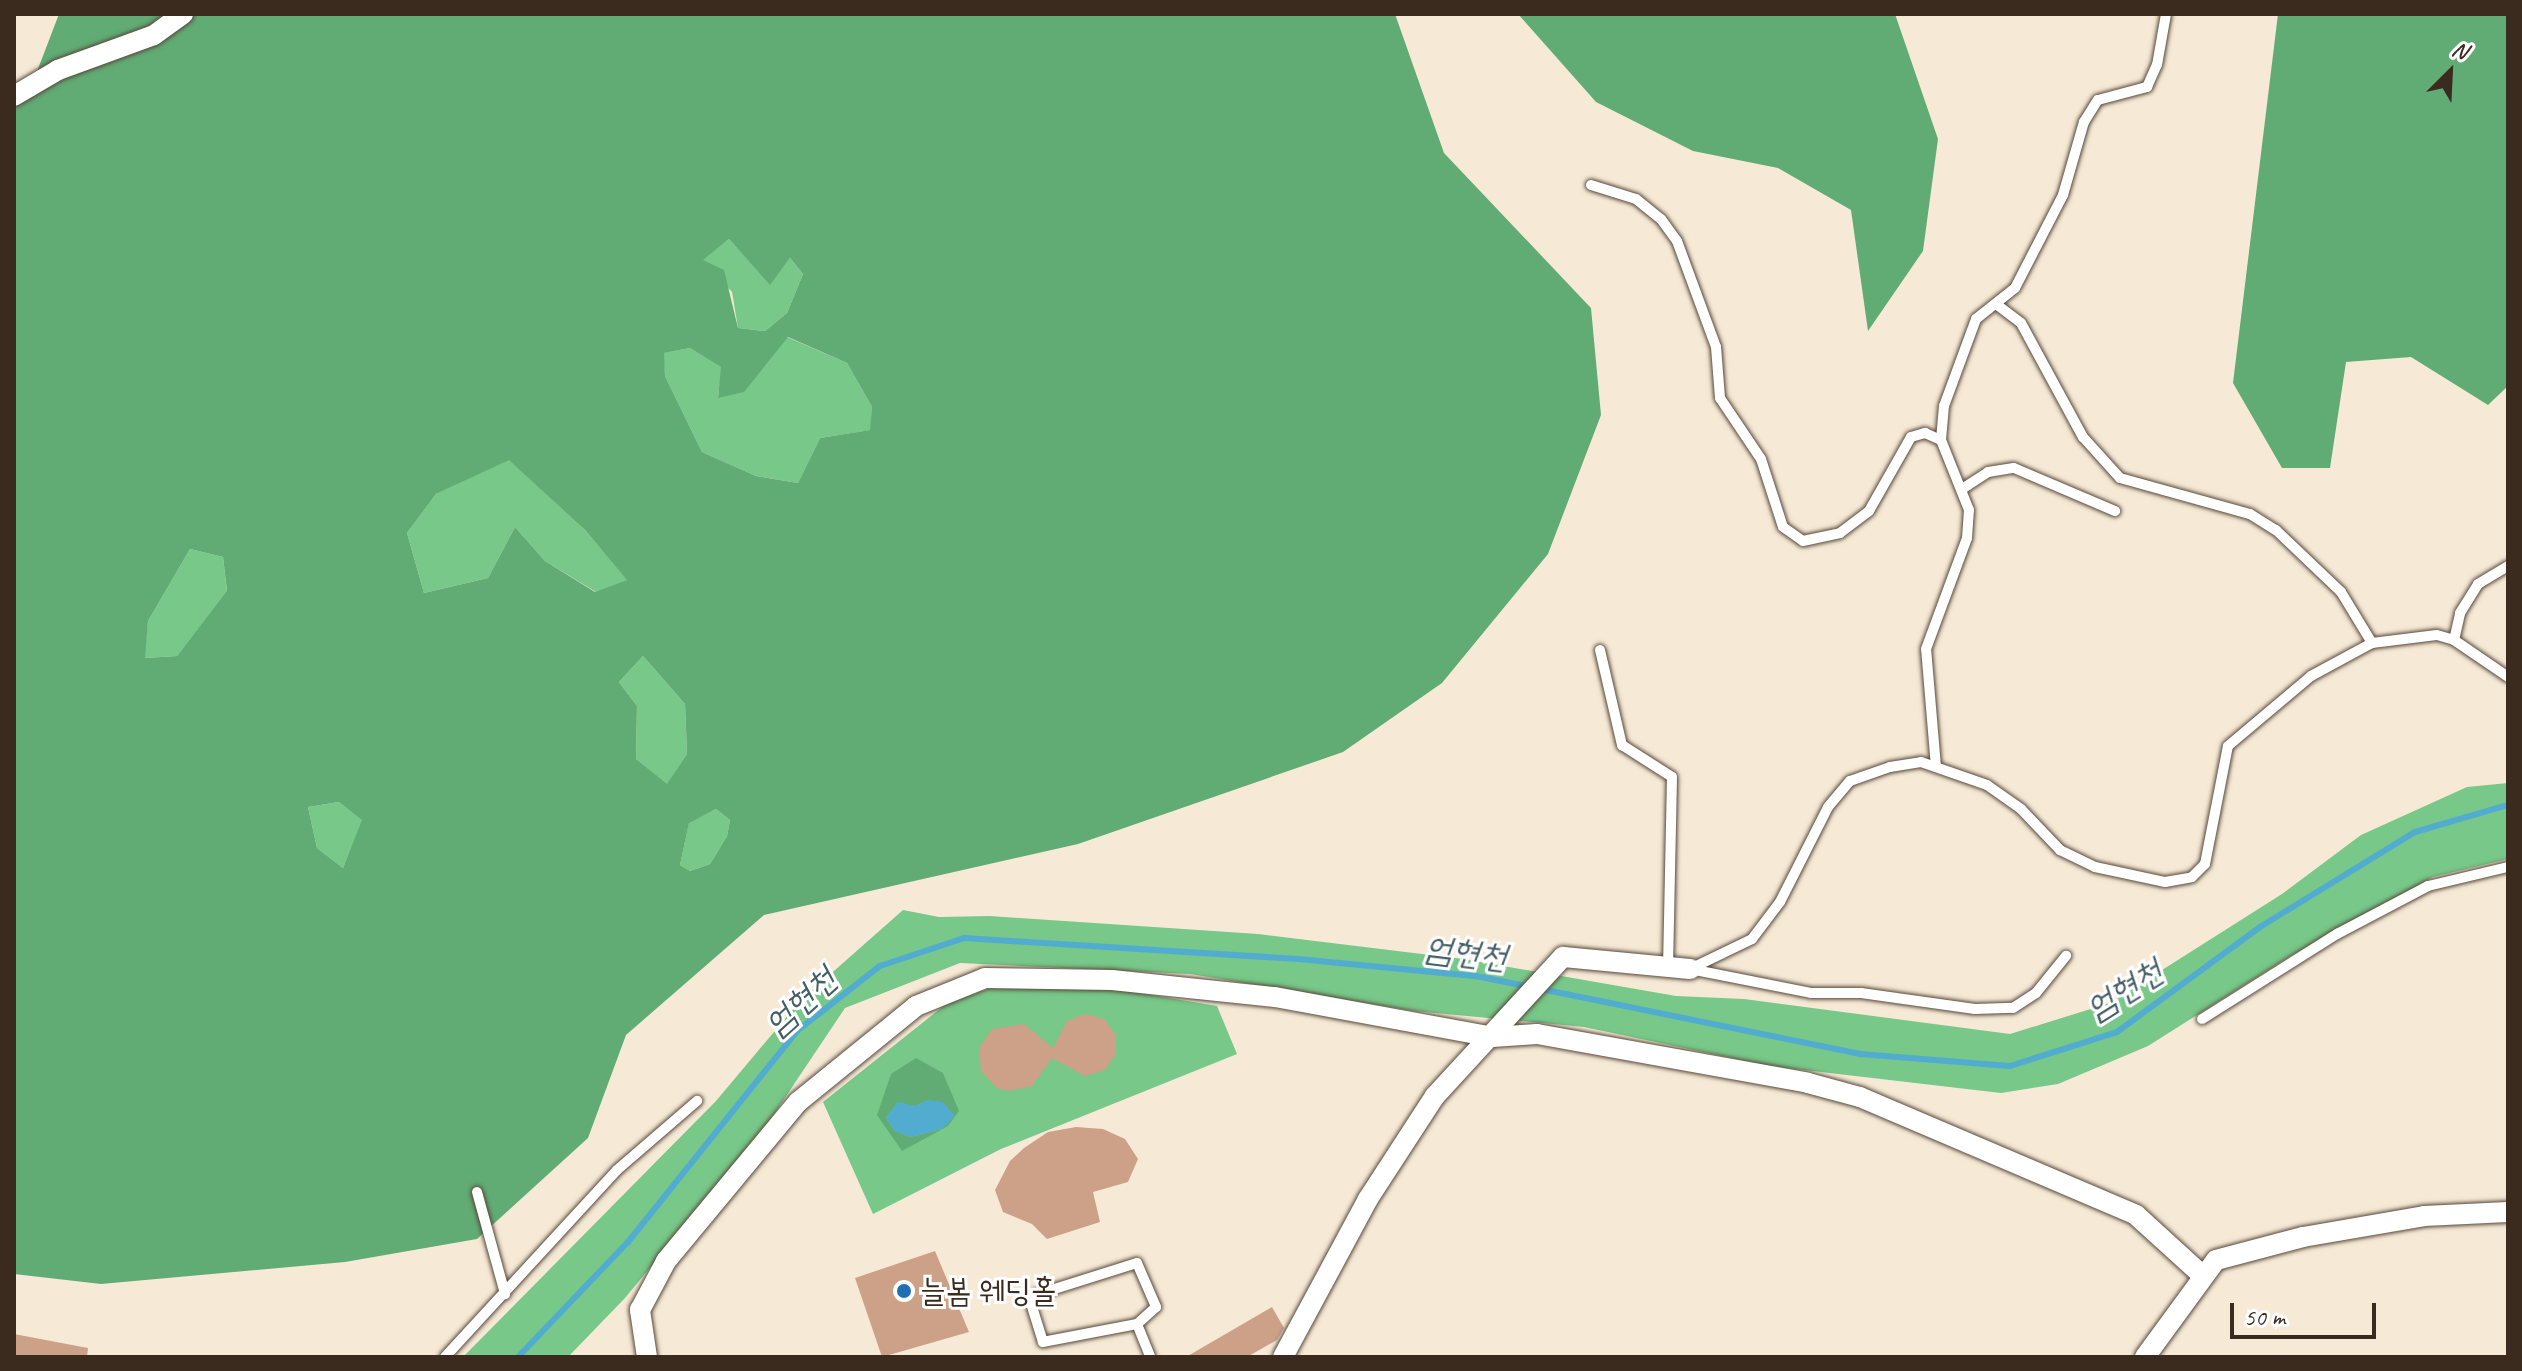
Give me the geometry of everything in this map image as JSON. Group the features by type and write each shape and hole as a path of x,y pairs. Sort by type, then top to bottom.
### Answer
{"street":[{"path":"14,96 58,70 154,35 183,14"},
{"path":"1283,1357 1368,1199 1426,1109 1563,957 1690,969"},
{"path":"647,1357 640,1310 666,1261 721,1190 798,1102 844,1061 916,1006 985,978 1112,980 1275,997 1492,1037 1537,1034 1860,1097 2136,1215 2202,1275"},
{"path":"2145,1357 2202,1275 2216,1260 2303,1237 2424,1216 2508,1212"}],"lane":[{"path":"1936,767 1926,649 1967,538 1969,510 1941,440 1944,406 1958,360 1976,319 2015,288 2063,195 2084,122 2098,100 2147,87 2157,65 2166,14"},
{"path":"1591,185 1636,199 1661,219 1677,241 1716,347 1720,398 1761,459 1783,527 1803,541 1840,533 1869,511 1911,437 1925,433 1941,440"},
{"path":"1996,304 2021,323 2083,437 2120,478 2250,514 2276,530 2341,592 2372,643"},
{"path":"1962,489 1988,472 2014,468 2115,511"},
{"path":"2454,640 2460,613 2478,584 2508,566"},
{"path":"1690,969 1752,939 1780,902 1828,807 1850,781 1890,767 1921,762 1987,785 2021,809 2060,850 2095,867 2165,882 2192,877 2205,864 2228,746 2311,676 2372,643 2437,635 2454,640 2508,677"},
{"path":"1600,650 1622,745 1672,777 1668,967"},
{"path":"2202,1019 2337,934 2428,886 2508,867"},
{"path":"1690,969 1811,993 1861,993 1975,1009 2013,1008 2036,993 2066,956"},
{"path":"445,1357 617,1170 697,1101"},
{"path":"477,1192 505,1294"},
{"path":"1137,1263 1156,1307 1137,1324 1043,1342 1029,1297 1137,1263"},
{"path":"1137,1324 1150,1357"}],"green space":[{"path":"59,14 1395,14 1444,153 1591,308 1601,415 1548,554 1442,683 1343,752 1078,844 764,915 626,1035 588,1138 477,1239 345,1262 101,1284 14,1274 14,105 28,95","holes":["729,239 770,285 790,258 803,274 787,313 765,331 738,328 724,270 703,260","788,337 847,363 872,407 870,430 820,438 798,483 756,476 702,452 665,376 664,353 690,348 721,367 718,398 744,392","509,460 586,531 627,580 595,592 545,561 515,527 488,578 424,593 407,533 436,494","190,549 223,557 227,591 177,656 145,658 148,621","643,656 685,704 687,754 667,784 636,759 637,706 619,682","339,802 362,820 343,868 317,848 308,807","716,809 730,820 727,836 710,864 690,871 680,865 689,823"]},
{"path":"1518,14 1895,14 1938,139 1923,251 1868,331 1851,210 1778,168 1693,151 1596,102"},
{"path":"2278,14 2508,14 2508,386 2488,405 2411,357 2346,362 2330,468 2282,468 2233,383"},
{"path":"729,239 770,284 790,258 803,274 787,313 765,331 738,328 732,292 702,260"},
{"path":"787,337 847,363 872,407 871,430 820,438 798,483 756,476 702,452 665,376 663,353 690,348 722,367 718,397 756,372"},
{"path":"509,459 586,531 628,580 596,592 545,561 515,527 488,578 424,593 407,533 436,494"},
{"path":"190,549 223,557 227,592 177,656 144,658 148,621"},
{"path":"643,656 685,704 687,754 667,785 636,759 637,706 619,682"},
{"path":"2508,783 2508,859 2433,877 2292,955 2148,1046 2058,1084 2001,1093 1770,1066 1584,1027 1414,1011 1190,974 960,963 845,1008 762,1132 625,1298 568,1357 463,1357 716,1101 800,1001 903,910 939,917 990,916 1258,934 1463,959 1676,996 1744,999 2010,1034 2110,1003 2282,894 2361,835 2467,787"},
{"path":"339,802 363,820 343,868 317,848 308,807"},
{"path":"716,809 730,820 727,836 710,864 690,871 680,865 689,822"},
{"path":"996,986 1121,990 1217,1006 1237,1054 1001,1149 873,1214 823,1102 946,1004"},
{"path":"916,1058 943,1073 959,1111 948,1126 902,1151 877,1115 891,1074","holes":["929,1100 942,1129 911,1137 895,1131 886,1118 897,1103 915,1106"]}],"water":[{"path":"929,1100 943,1102 955,1116 942,1129 911,1137 895,1131 886,1118 898,1102 915,1106"}],"building":[{"path":"1085,1014 1104,1019 1116,1035 1116,1054 1105,1070 1085,1076 1052,1058 1032,1086 1009,1091 997,1088 981,1071 979,1048 992,1029 1024,1024 1053,1048 1067,1021"},
{"path":"1076,1127 1103,1129 1125,1139 1138,1159 1128,1182 1093,1192 1100,1222 1047,1239 1032,1224 1003,1212 995,1190 1010,1161 1024,1148 1048,1132"},
{"name":"늘봄 웨딩홀","path":"935,1251 969,1332 882,1357 855,1278"},
{"path":"1272,1307 1284,1328 1277,1340 1247,1357 1186,1357"},
{"path":"14,1334 88,1348 87,1357 14,1357"}],"waterway":[{"name":"엄현천","path":"1541,989 1860,1054 2010,1066 2117,1032 2260,927 2415,832 2508,805"},
{"name":"엄현천","path":"518,1357 628,1242 797,1031 880,966 964,938 1298,959 1476,976 1530,987"}],"place":[{"name":"늘봄 웨딩홀","path":"904,1291"}]}
